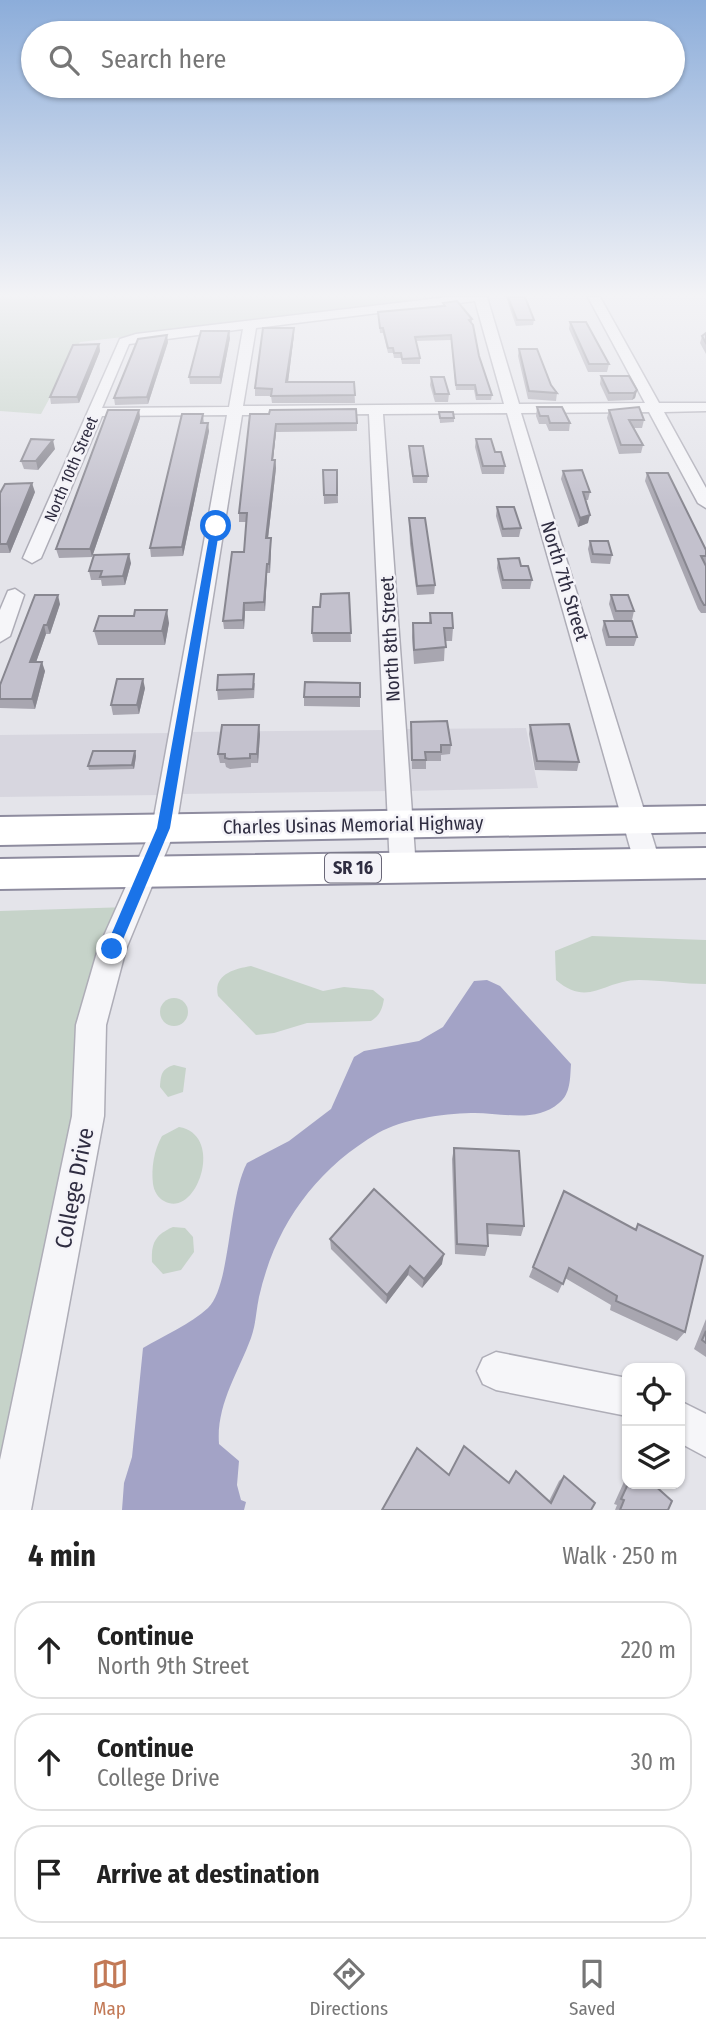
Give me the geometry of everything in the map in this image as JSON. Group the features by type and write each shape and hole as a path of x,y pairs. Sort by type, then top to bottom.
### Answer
{"highway":[{"name":"Charles Usinas Memorial Highway","path":"0,831 706,818"},
{"name":"SR 16","path":"0,874 706,863"}],"street":[{"name":"North 10th Street","path":"32,558 97,412 95,407 113,367"},
{"name":"College Drive","path":"10,1510 88,1116 91,1025 112,949 143,870 164,828 244,367"},
{"name":"North 7th Street","path":"502,367 648,865"},
{"path":"633,367 706,503"},
{"path":"97,412 706,407"},
{"name":"North 8th Street","path":"376,411 403,868"},
{"path":"2,631 15,595"},
{"path":"496,1371 622,1395"},
{"path":"685,1423 706,1437"}],"shaded area":[{"path":"0,367 66,367 41,414 0,411"},
{"path":"526,728 538,788 407,791 404,729"},
{"path":"386,730 389,791 179,794 190,732"},
{"path":"173,733 161,795 0,797 0,735"},
{"path":"129,907 0,1466 0,911"},
{"path":"592,936 706,940 706,984 639,980 587,992 568,988 556,980 555,951"},
{"path":"251,966 323,991 344,987 373,990 384,999 379,1014 371,1021 307,1023 274,1033 256,1035 218,996 217,989 221,978 226,974"},
{"path":"174,998 184,1002 188,1012 184,1022 174,1026 164,1022 160,1012 164,1002"},
{"path":"174,1065 186,1068 183,1092 168,1097 160,1087 162,1073"},
{"path":"179,1127 193,1133 201,1145 203,1159 195,1188 186,1199 176,1204 164,1201 155,1192 152,1172 155,1153 162,1136"},
{"path":"173,1227 185,1228 193,1237 194,1252 181,1270 163,1274 152,1262 152,1250 155,1240"}],"water":[{"path":"487,980 500,986 571,1064 566,1095 550,1109 528,1115 460,1114 399,1124 378,1133 335,1164 301,1202 275,1247 259,1297 251,1338 224,1403 219,1444 239,1461 237,1485 241,1500 246,1502 244,1510 122,1510 124,1483 132,1457 143,1348 193,1319 208,1308 216,1297 236,1197 247,1163 289,1141 331,1109 354,1057 364,1051 419,1041 443,1027 474,981"}],"building":[{"path":"63,367 89,367 77,397 50,397"},
{"path":"126,367 157,367 147,397 114,398"},
{"path":"191,367 222,367 220,377 189,377"},
{"path":"258,367 288,367 286,382 354,382 355,395 271,396 272,389 255,388"},
{"path":"454,367 483,367 492,395 477,395 475,385 456,385"},
{"path":"523,367 544,367 557,393 529,391"},
{"path":"601,376 629,376 637,390 634,393 609,393"},
{"path":"431,377 444,377 449,394 435,394"},
{"path":"537,407 562,407 570,423 550,423 548,416 540,416"},
{"path":"639,407 644,420 629,420 643,445 621,445 609,410"},
{"path":"356,409 357,423 276,424 272,460 275,460 266,538 271,538 264,602 244,603 243,620 223,621 232,552 244,552 247,513 239,513 250,414 269,414 270,410"},
{"path":"108,410 139,410 90,549 56,549"},
{"path":"439,412 453,412 454,418 440,418"},
{"path":"182,414 203,414 201,423 208,423 182,547 150,548"},
{"path":"31,439 53,440 36,461 21,461"},
{"path":"476,439 491,439 495,452 501,452 505,466 483,466"},
{"path":"409,446 423,446 428,476 413,476"},
{"path":"323,470 337,470 337,495 324,495"},
{"path":"582,470 590,492 583,492 590,515 580,518 563,471"},
{"path":"647,473 668,473 706,550 706,556 701,556 706,566 706,605 701,600"},
{"path":"32,483 7,544 0,544 0,493 5,484"},
{"path":"497,507 514,507 521,528 503,529"},
{"path":"409,518 425,518 435,585 417,586"},
{"path":"590,541 608,541 612,555 593,554"},
{"path":"129,554 123,576 100,577 102,571 89,571 94,555"},
{"path":"519,558 521,566 528,566 532,580 503,580 498,559"},
{"path":"349,593 351,633 312,633 313,607 320,607 321,594"},
{"path":"35,595 58,595 30,662 42,662 32,699 0,699 0,685"},
{"path":"611,595 628,595 634,611 616,611"},
{"path":"135,610 167,610 162,631 94,631 99,616 134,616"},
{"path":"430,613 452,613 453,628 444,628 446,647 414,650 413,623 431,623"},
{"path":"604,621 632,621 637,637 609,637"},
{"path":"254,674 253,689 217,690 218,675"},
{"path":"117,679 143,679 137,705 111,705"},
{"path":"305,682 360,683 360,697 304,697"},
{"path":"447,721 451,745 441,745 441,752 425,752 426,760 412,760 411,722"},
{"path":"569,724 579,762 537,761 530,725"},
{"path":"222,725 259,725 257,754 250,754 250,758 229,759 225,758 225,754 218,754"},
{"path":"93,751 135,751 132,765 88,766"},
{"path":"454,1148 519,1151 524,1226 487,1224 488,1246 457,1244"},
{"path":"374,1189 444,1254 424,1279 410,1266 387,1295 330,1239"},
{"path":"564,1191 636,1230 638,1224 703,1256 685,1332 616,1301 617,1296 569,1268 563,1284 533,1267"},
{"path":"464,1446 509,1483 516,1471 551,1503 564,1476 595,1503 591,1510 382,1510 417,1448 449,1475"},
{"path":"626,1489 659,1489 672,1501 668,1510 620,1510 624,1500 621,1499"}],"route":[{"path":"112,949 143,870 164,828 216,526"}]}
